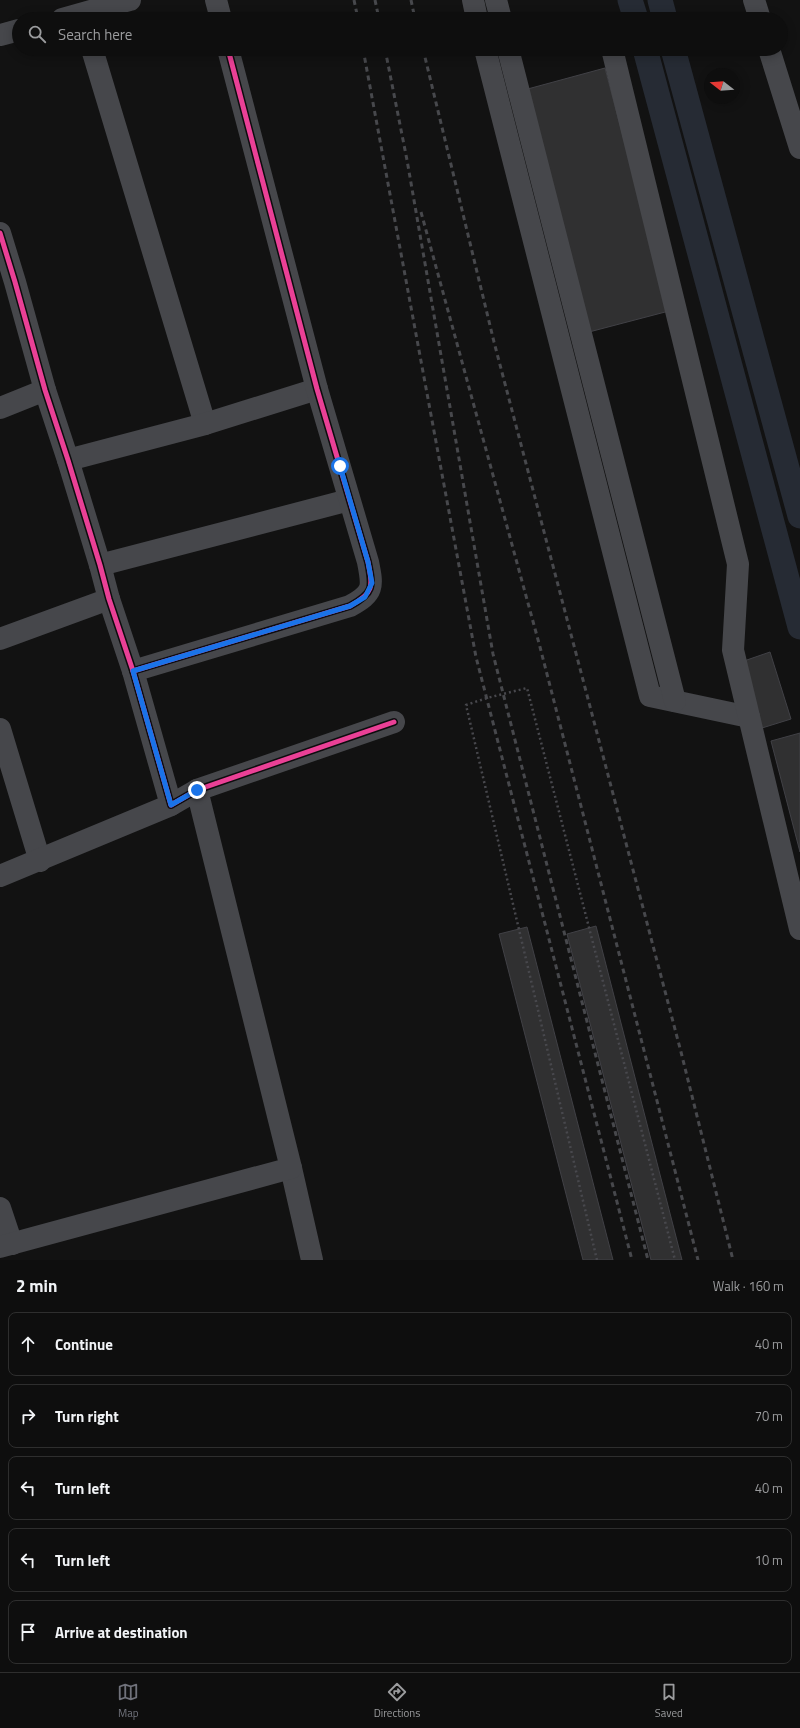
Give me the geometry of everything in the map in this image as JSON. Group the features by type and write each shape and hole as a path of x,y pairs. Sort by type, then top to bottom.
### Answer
{"street":[{"path":"92,12 130,0"},
{"path":"216,0 219,12"},
{"path":"473,0 476,12"},
{"path":"496,0 499,12"},
{"path":"754,0 758,12"},
{"path":"0,35 12,32"},
{"path":"94,56 205,424"},
{"path":"133,671 350,606 365,597 372,583 368,562 317,389 230,56"},
{"path":"487,56 650,696 749,717"},
{"path":"510,56 675,701"},
{"path":"614,56 738,564 733,650 800,929"},
{"path":"771,56 800,148"},
{"path":"0,233 8,285 68,460 109,600 133,671 171,805"},
{"path":"68,460 205,424 317,389"},
{"path":"0,408 45,390"},
{"path":"100,565 349,500"},
{"path":"0,639 109,600"},
{"path":"0,876 40,861 171,805 197,790 394,722"},
{"path":"0,729 40,861"},
{"path":"197,790 291,1168 312,1260"},
{"path":"0,1208 6,1246 291,1168"}],"path":[{"path":"597,1260 466,706 487,698 528,688 675,1260"}],"building":[{"path":"605,68 669,311 589,332 524,90"},
{"path":"770,652 791,719 762,728 741,662"},
{"path":"800,733 800,852 771,741"},
{"path":"596,926 682,1260 651,1260 567,934"},
{"path":"527,927 613,1260 583,1260 499,934"}],"waterway":[{"path":"630,0 634,12"},
{"path":"660,0 663,12"},
{"path":"647,56 800,627"},
{"path":"675,56 800,516"}],"railway":[{"path":"354,0 357,12"},
{"path":"375,0 378,12"},
{"path":"411,0 414,12"},
{"path":"364,56 476,657 632,1260"},
{"path":"386,56 407,160 493,654 648,1260"},
{"path":"425,56 494,342 681,1052 733,1260"},
{"path":"421,212 540,647 698,1260"}],"cycle path":[{"path":"133,671 350,606 368,593 371,583 368,562 317,389 230,56"},
{"path":"0,233 45,390 68,460 109,599 133,671 171,805 197,790 394,722"}],"route":[{"path":"197,790 171,805 133,671 350,606 365,597 372,583 368,562 340,466"}]}
